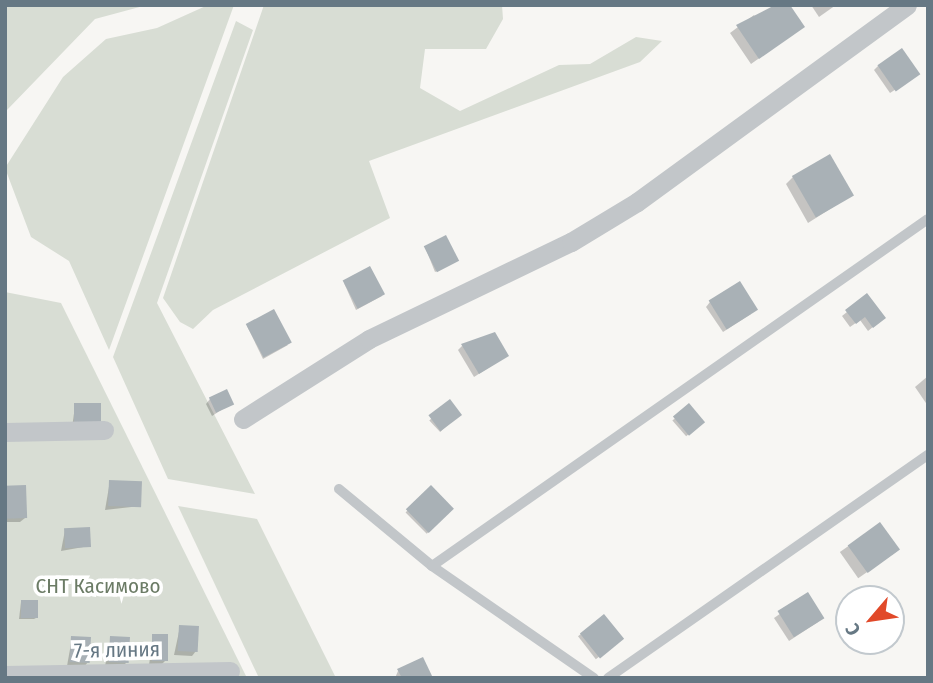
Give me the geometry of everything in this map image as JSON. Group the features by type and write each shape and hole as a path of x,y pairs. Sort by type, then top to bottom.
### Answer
{"street":[{"path":"243,419 369,339 571,242 637,202 907,5"},
{"path":"5,432 104,430"},
{"name":"7-я линия","path":"5,675 230,671"}],"lane":[{"path":"432,566 928,219"},
{"path":"608,678 928,455"},
{"path":"340,489 432,566 594,678"}],"green space":[{"path":"5,5 147,5 95,19 7,110"},
{"path":"208,5 234,5 109,350 69,261 31,237 5,168 63,77 106,39 157,28"},
{"path":"264,5 502,5 503,19 486,49 425,49 420,88 460,111 559,65 590,64 636,37 662,41 640,62 369,161 390,218 213,310 193,329 180,322 163,298"},
{"path":"236,21 253,30 157,303 255,494 168,479 113,357"},
{"name":"СНТ Касимово","path":"5,292 61,303 247,678 5,678"},
{"path":"178,506 257,519 336,678 259,678"}],"building":[{"path":"775,5 790,5 805,27 759,59 736,25"},
{"path":"902,48 920,74 896,91 877,65"},
{"path":"830,154 854,196 816,218 792,176"},
{"path":"446,235 459,261 437,272 424,246"},
{"path":"370,266 385,294 358,309 343,281"},
{"path":"740,281 758,310 727,329 709,301"},
{"path":"867,293 886,318 873,328 865,317 856,324 845,310"},
{"path":"274,309 292,343 264,358 246,324"},
{"path":"495,332 509,356 479,374 461,344"},
{"path":"227,389 234,404 216,413 209,397"},
{"path":"450,399 462,415 440,431 428,415"},
{"path":"74,403 101,403 101,423 74,423"},
{"path":"689,403 705,422 689,436 673,416"},
{"path":"109,480 142,481 141,507 108,506"},
{"path":"26,485 27,518 6,519 5,486"},
{"path":"431,485 454,509 429,533 406,509"},
{"path":"880,522 900,550 868,573 848,546"},
{"path":"90,527 91,547 65,548 64,528"},
{"path":"808,592 824,618 794,637 777,611"},
{"path":"21,600 38,600 38,618 21,618"},
{"path":"604,614 624,639 600,658 580,634"},
{"path":"179,625 199,626 198,652 178,651"},
{"path":"152,634 168,634 168,661 152,661"},
{"path":"71,636 91,637 90,663 70,662"},
{"path":"110,636 130,637 129,663 109,662"},
{"path":"423,657 433,678 402,678 397,669"}]}
